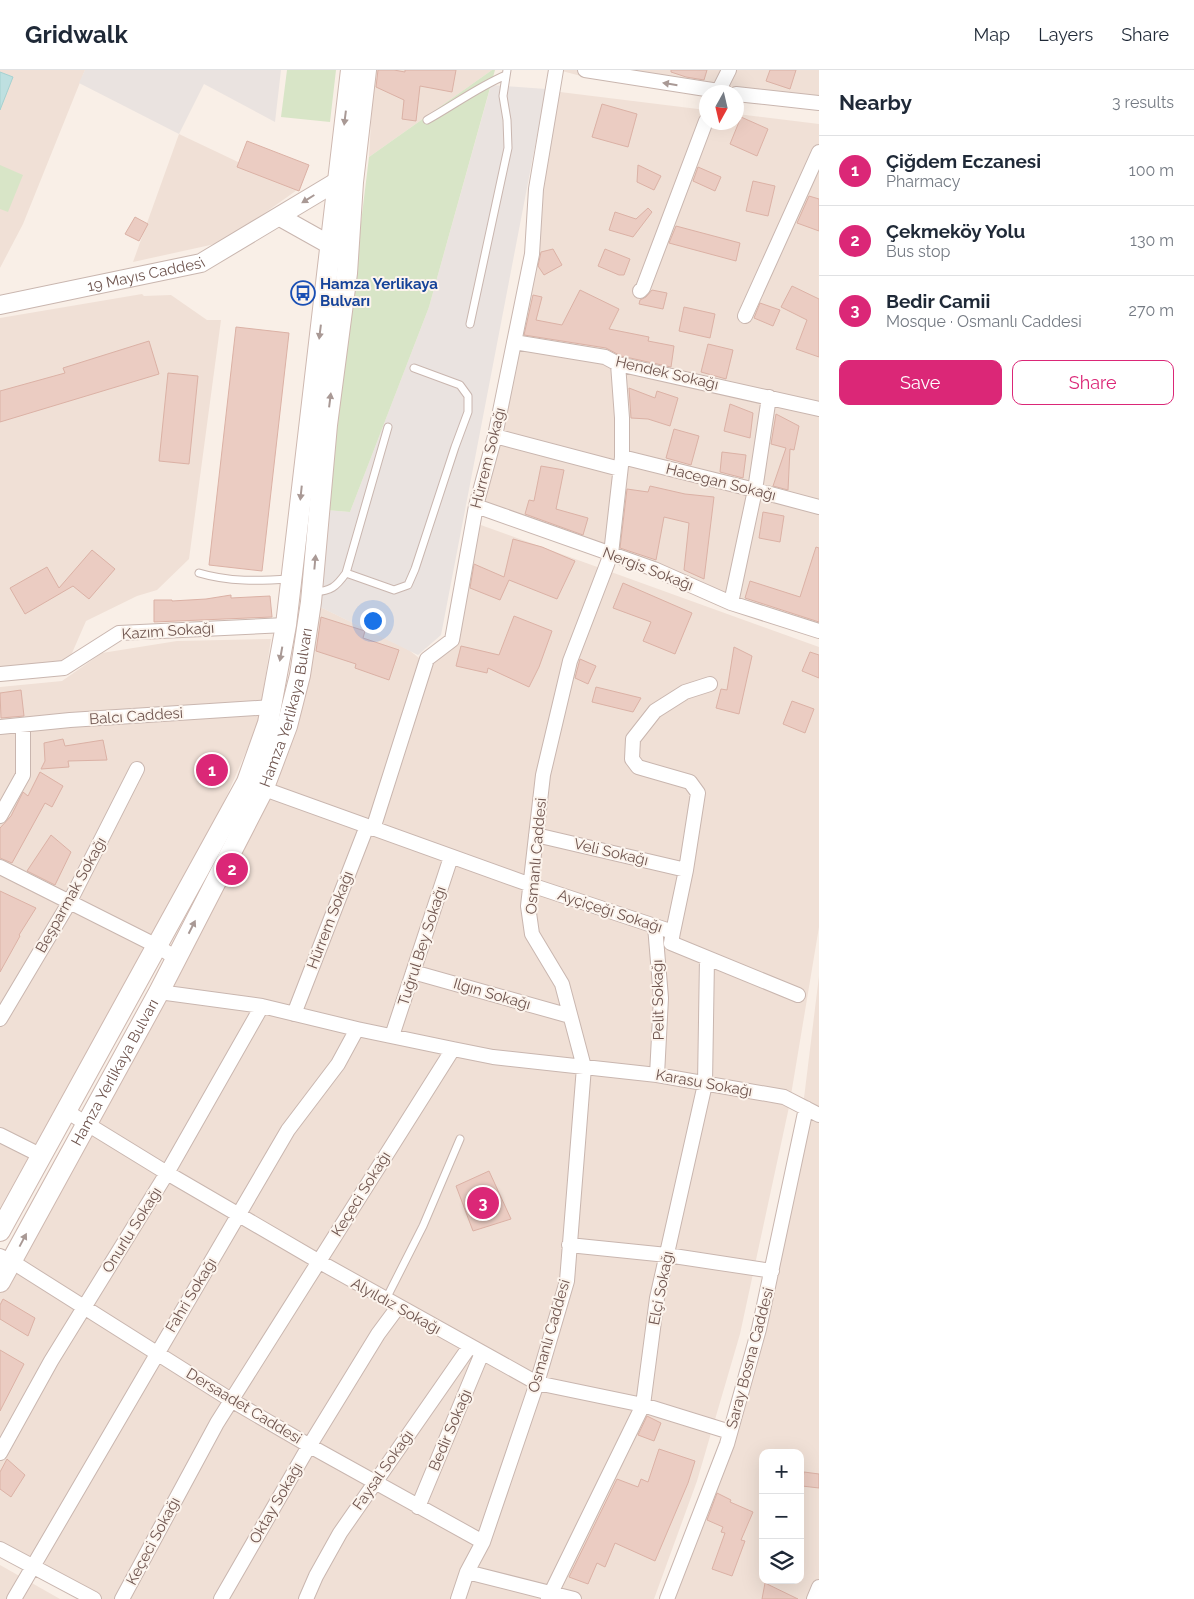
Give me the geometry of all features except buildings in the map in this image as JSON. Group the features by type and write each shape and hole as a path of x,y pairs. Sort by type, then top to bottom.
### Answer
{"main road":[{"name":"Hamza Yerlikaya Bulvarı","path":"0,1231 157,946 255,786 272,707 286,625 336,182 351,70"},
{"name":"Hamza Yerlikaya Bulvarı","path":"0,1282 6,1259 160,992 255,786 287,726 300,675 312,593 327,425 346,273 366,70"}],"street":[{"name":"Hürrem Sokağı","path":"294,1014 370,828 427,659 452,640 476,506 495,436 532,254 536,189 556,70"},
{"path":"585,70 699,89"},
{"path":"723,85 729,70"},
{"path":"744,95 819,104"},
{"path":"640,291 643,288 703,130"},
{"path":"745,316 819,152"},
{"name":"19 Mayıs Caddesi","path":"0,305 201,263 336,182"},
{"path":"280,217 330,245"},
{"name":"Hendek Sokağı","path":"514,342 605,357 618,364 819,409"},
{"name":"Osmanlı Caddesi","path":"458,1599 466,1572 482,1542 537,1383 567,1280 584,1067 562,984 532,934 528,906 543,775 570,661 611,554 621,463 622,418 618,364"},
{"path":"731,603 755,490 768,397"},
{"name":"Hacegan Sokağı","path":"495,436 755,490 819,508"},
{"name":"Nergis Sokağı","path":"476,506 654,569 731,603 819,631"},
{"name":"Kazım Sokağı","path":"0,674 64,668 119,633 286,625"},
{"path":"673,932 686,870 698,794 690,782 638,767 632,760 634,738 655,711 685,692 710,684"},
{"name":"Balcı Caddesi","path":"0,727 272,707"},
{"path":"0,816 23,775 23,725"},
{"name":"Beşparmak Sokağı","path":"0,1019 69,903 137,769"},
{"name":"Ayçiçeği Sokağı","path":"255,786 531,885 673,932 670,943 798,995"},
{"name":"Veli Sokağı","path":"536,835 686,870"},
{"name":"Tuğrul Bey Sokağı","path":"392,1036 451,856"},
{"path":"0,867 157,946 176,958"},
{"name":"Pelit Sokağı","path":"655,926 661,998 657,1075"},
{"name":"Elçi Sokağı","path":"550,1595 643,1405 657,1298 705,1084 707,958"},
{"name":"Ilgın Sokağı","path":"413,972 570,1016"},
{"path":"160,992 262,1006 357,1029 453,1049"},
{"name":"Onurlu Sokağı","path":"0,1453 51,1362 167,1173 262,1006"},
{"name":"Fahri Sokağı","path":"14,1599 288,1130 338,1064 357,1029"},
{"name":"Karasu Sokağı","path":"453,1049 493,1057 657,1075 784,1097 819,1115"},
{"name":"Keçeci Sokağı","path":"122,1599 217,1423 453,1049"},
{"name":"Saray Bosna Caddesi","path":"667,1599 700,1517 730,1432 760,1329 806,1108"},
{"name":"Alyıldız Sokağı","path":"66,1111 167,1173 318,1261 537,1383 643,1405 730,1432"},
{"path":"0,1135 42,1156"},
{"path":"569,1245 667,1255 772,1271"},
{"name":"Dersaadet Caddesi","path":"6,1259 232,1400 482,1542"},
{"name":"Oktay Sokağı","path":"221,1599 310,1446 378,1334 398,1307"},
{"name":"Faysal Sokağı","path":"306,1599 316,1576 340,1533 470,1346"},
{"name":"Bedir Sokağı","path":"418,1507 482,1353"},
{"path":"0,1549 94,1599"},
{"path":"466,1572 550,1595 574,1599"},
{"path":"814,1599 819,1587"}],"lane":[{"path":"427,120 506,73"},
{"path":"470,324 508,148 507,120 503,96 506,73"},
{"path":"346,574 394,590 408,586 454,446 468,412 468,396 460,385 414,368"},
{"path":"312,593 328,591 346,574 388,426"},
{"path":"199,573 220,579 291,579"},
{"path":"386,1300 422,1226 460,1139"}],"shaded area":[{"path":"0,70 85,70 23,224 0,268"},
{"path":"85,70 281,70 275,122 204,84 179,134 79,83"},
{"path":"374,70 492,70 369,157"},
{"path":"558,70 819,70 819,107 744,97 744,85 699,85 699,92 585,77"},
{"path":"491,85 546,89 441,635 418,655 312,603 326,510 350,512 429,307"},
{"path":"560,92 699,109 699,130 744,130 744,115 819,124 819,632 478,514"},
{"path":"179,134 297,190 224,242 133,262"},
{"path":"142,294 144,296 171,295 207,320 221,320 189,559 157,590 137,596 86,621 69,660 0,667 0,318"},
{"path":"478,524 819,647 819,927 789,1107 740,1334 697,1481 654,1599 88,1599 0,1546 0,1292 260,808 312,603 409,650 424,662 445,648"},
{"path":"271,639 259,722 214,825 0,1208 0,687 62,681 102,653 177,641"},
{"path":"819,976 819,1599 673,1599 740,1396 776,1236 804,1098"},
{"path":"0,1565 60,1599 0,1599"}],"green space":[{"path":"287,70 336,70 330,122 281,117"},
{"path":"492,70 495,70 429,307 350,512 326,510 369,157"},
{"path":"0,165 23,175 8,212 0,209"}],"water":[{"path":"0,72 13,77 0,110"}],"place":[{"name":"Hamza Yerlikaya Bulvarı","path":"303,293"},
{"name":"Çiğdem Eczanesi","path":"212,770"},
{"name":"Çekmeköy Yolu","path":"232,869"},
{"name":"Bedir Camii","path":"483,1203"}]}
